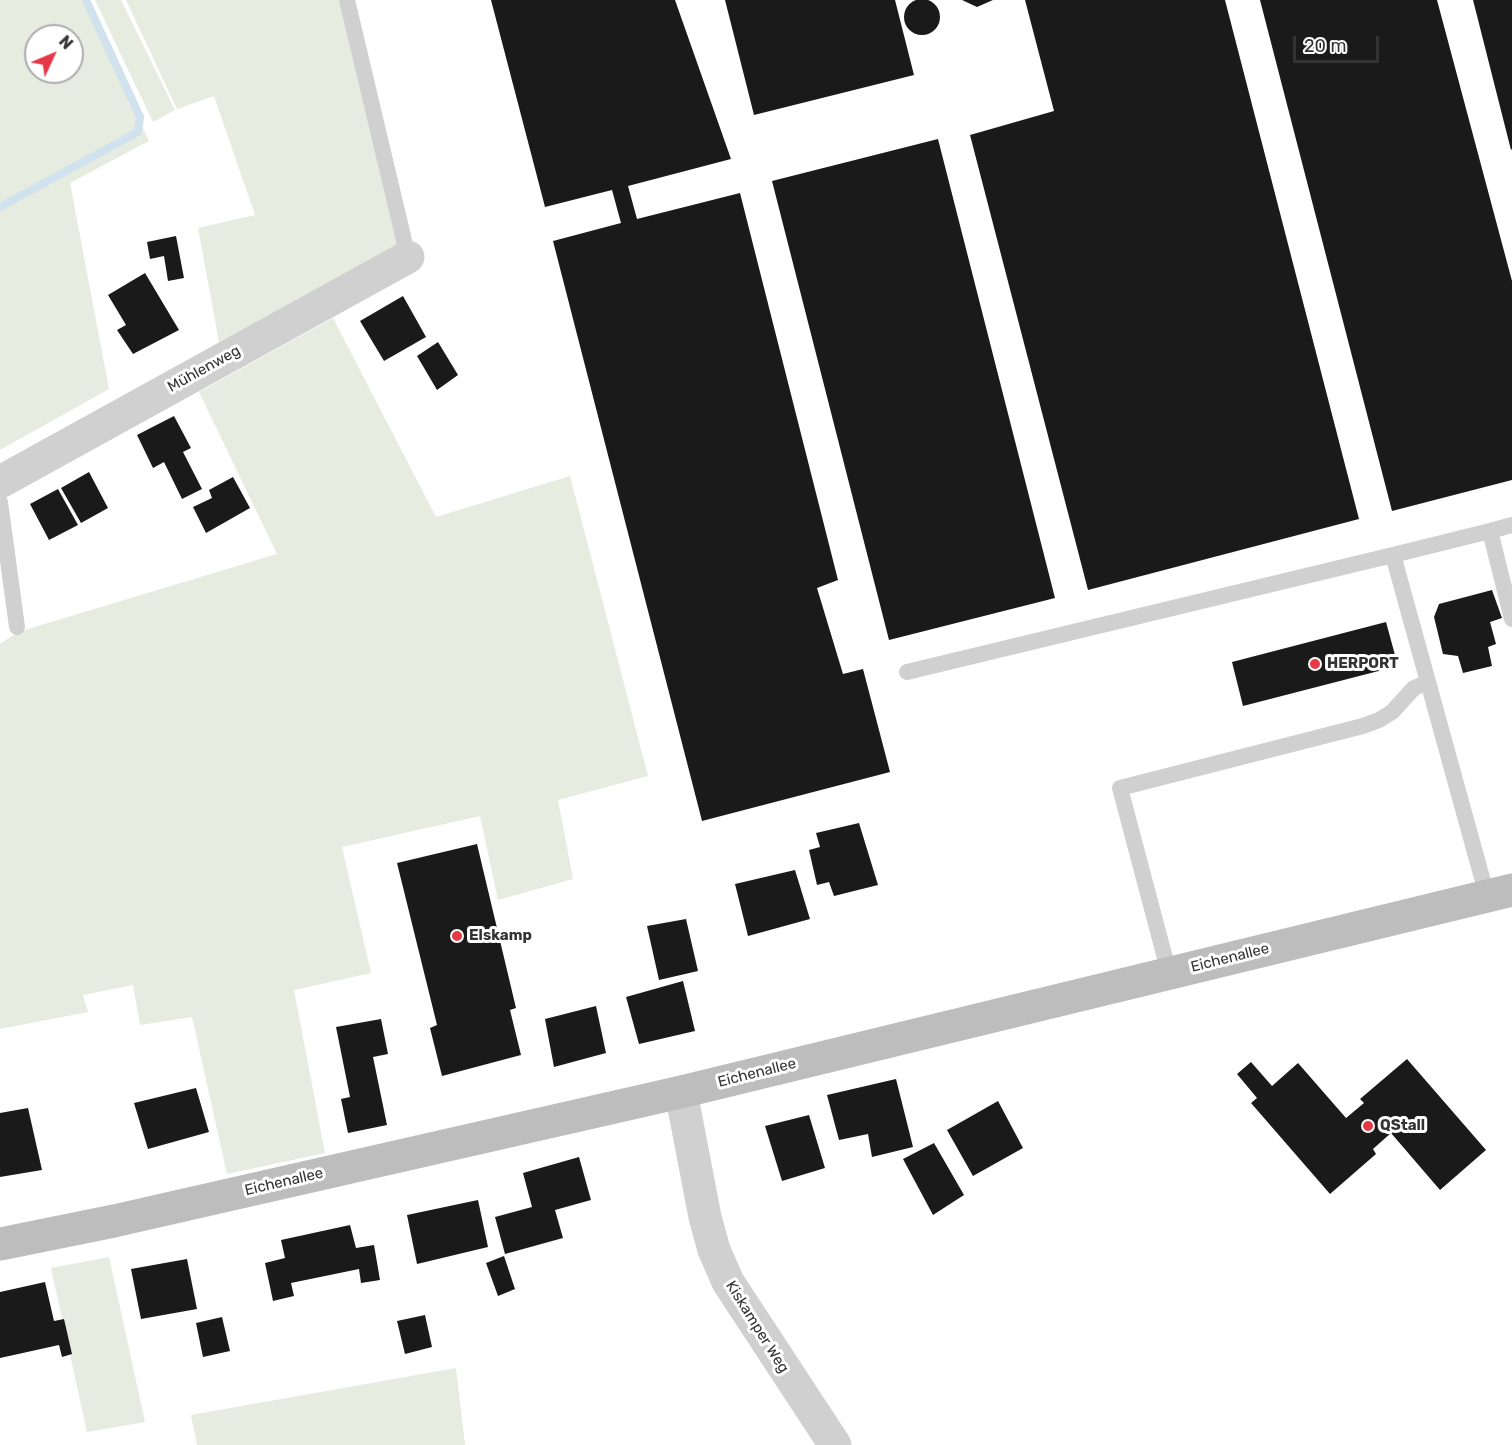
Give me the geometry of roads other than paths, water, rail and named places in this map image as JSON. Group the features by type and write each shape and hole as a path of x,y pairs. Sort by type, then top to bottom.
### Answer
{"street":[{"name":"Mühlenweg","path":"0,482 408,257"},
{"name":"Eichenallee","path":"0,1244 114,1221 681,1092 1499,893"},
{"name":"Kiskamper Weg","path":"681,1092 705,1217 714,1250 728,1282 835,1445"}],"lane":[{"path":"347,0 408,257"},
{"path":"0,502 17,627"},
{"path":"907,672 1512,525"},
{"path":"1490,531 1512,619"},
{"path":"1393,555 1428,682 1499,893"},
{"path":"1169,973 1120,788 1371,723 1392,712 1414,688 1428,682"}],"waterway":[{"path":"0,207 138,132 140,117 86,0"}],"place":[{"name":"HERPORT","path":"1315,664"},
{"name":"Elskamp","path":"457,936"},
{"name":"QStall","path":"1368,1126"}]}
